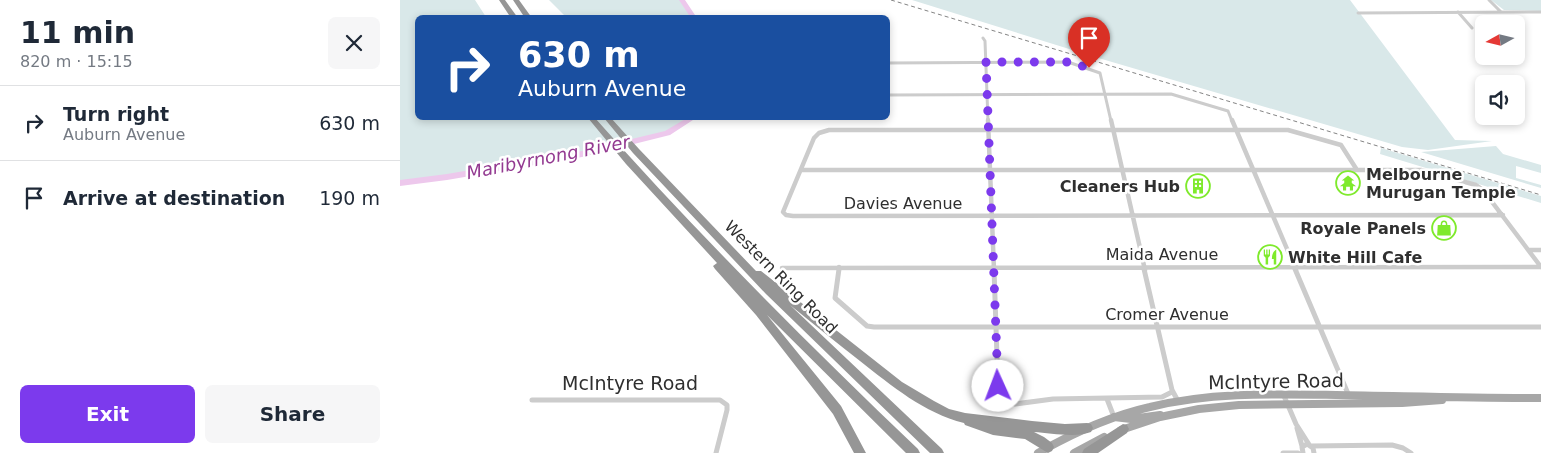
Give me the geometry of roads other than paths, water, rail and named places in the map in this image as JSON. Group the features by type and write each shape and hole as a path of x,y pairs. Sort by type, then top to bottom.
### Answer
{"highway":[{"path":"502,0 513,15"},
{"path":"516,0 527,15"},
{"path":"593,120 678,216 689,235 734,278 837,410 860,453"},
{"name":"Western Ring Road","path":"609,120 636,151 803,324 938,453"},
{"path":"742,262 898,385 948,414 965,418 1065,429 1087,428"},
{"name":"Western Ring Road","path":"734,278 914,453"},
{"path":"965,418 984,428 1029,434 1038,438 1046,451"},
{"path":"1088,453 1123,429"}],"main road":[{"name":"McIntyre Road","path":"1046,451 1087,428 1114,417 1178,401 1231,396 1285,399 1432,401 1460,398 1541,398"},
{"name":"McIntyre Road","path":"1170,415 1285,399"},
{"path":"1178,401 1182,412"},
{"path":"1114,417 1122,421 1146,415 1170,415"},
{"path":"1074,453 1123,429 1170,415"}],"street":[{"path":"1489,0 1501,12"},
{"path":"1458,12 1472,28"},
{"path":"1358,13 1541,12"},
{"path":"983,38 986,42 998,390 1003,401 1015,404 1046,399 1162,397 1172,392"},
{"path":"890,63 1068,62 1100,73 1172,392 1178,401"},
{"path":"890,94 1174,94 1229,112 1350,399"},
{"path":"1357,170 1344,147 1292,130 832,130 819,133 814,138 800,170 1425,171 1482,189 1541,267"},
{"name":"Davies Avenue","path":"800,170 784,208 784,214 790,216 1503,215"},
{"path":"1529,250 1541,250"},
{"name":"Maida Avenue","path":"782,268 1541,267"},
{"name":"Cromer Avenue","path":"839,268 835,298 870,327 1541,326"},
{"name":"McIntyre Road","path":"532,400 712,399 722,401 727,405 727,415 716,453"},
{"path":"1107,399 1114,417"},
{"path":"1285,399 1296,424 1302,448"},
{"path":"1296,424 1315,453 1325,449"},
{"path":"1282,453 1295,452 1311,446 1325,449 1398,445 1411,453"}],"waterway":[{"name":"Maribyrnong River","path":"682,0 692,15"},
{"name":"Maribyrnong River","path":"400,183 582,154 667,133 689,120"}],"railway":[{"path":"891,0 1541,195"}],"place":[{"name":"Melbourne Murugan Temple","path":"1348,183"},
{"name":"Cleaners Hub","path":"1198,186"},
{"name":"Royale Panels","path":"1444,228"},
{"name":"White Hill Cafe","path":"1270,257"}]}
